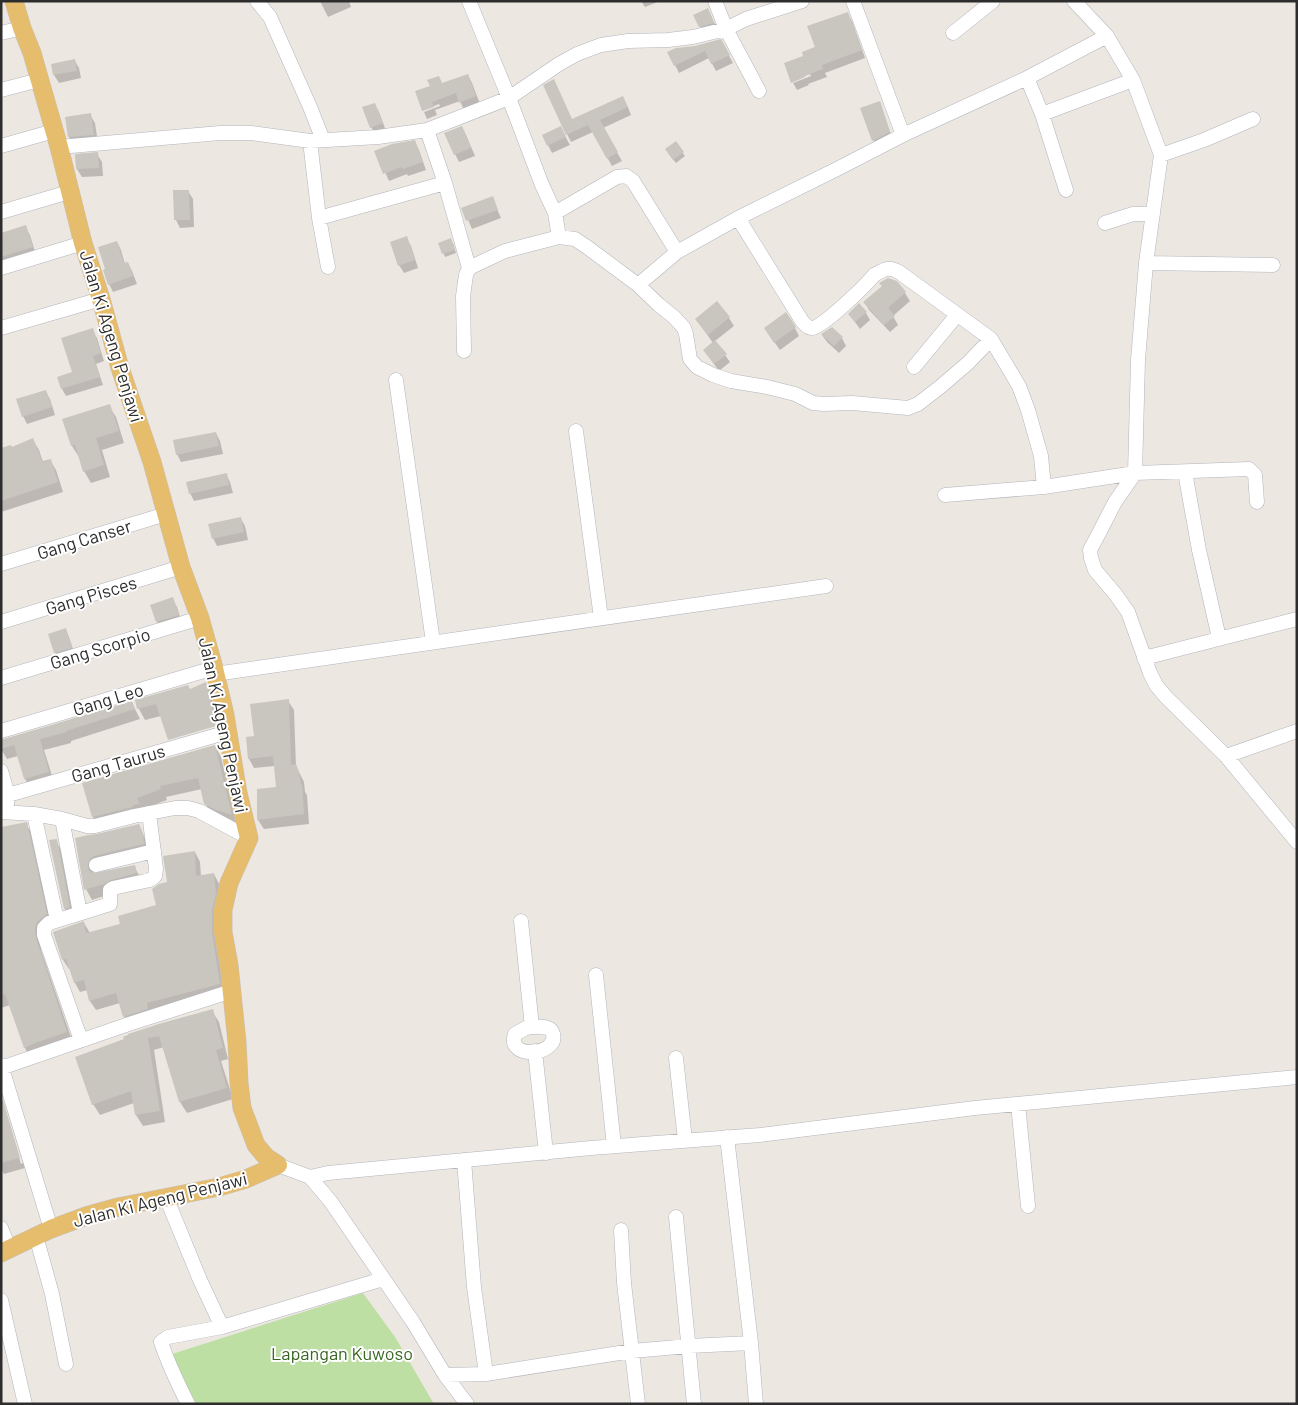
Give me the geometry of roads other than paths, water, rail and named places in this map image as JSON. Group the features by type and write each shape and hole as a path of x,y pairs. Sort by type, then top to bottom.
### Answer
{"main road":[{"name":"Jalan Ki Ageng Penjawi","path":"18,11 32,53 69,192 120,368 152,462 166,514 215,671 238,793 249,838 229,883 223,910 223,932 229,965 237,1042 238,1083 242,1108 256,1145 266,1157 278,1165"},
{"name":"Jalan Ki Ageng Penjawi","path":"5,1251 43,1232 86,1216 118,1207 219,1187 246,1179 278,1165"}],"street":[{"path":"257,1 270,17 307,98 316,141 319,218 328,267"},
{"path":"469,1 542,185 555,213 559,237"},
{"path":"715,1 726,29 759,91"},
{"path":"1,146 56,139 220,133 251,133 316,141 378,137 427,130 509,98 559,64 577,54 601,45 628,41 693,37 726,29 746,19 802,1"},
{"path":"853,1 903,135"},
{"path":"953,33 993,1"},
{"path":"1074,1 1107,36 1133,80 1161,155 1146,263 1138,360 1135,473 1115,502 1090,550 1091,558 1095,570 1128,612 1144,658 1156,685 1226,756 1297,842"},
{"path":"1,33 18,11"},
{"path":"638,285 677,252 738,218 837,170 903,135 1027,78 1107,36"},
{"path":"1027,78 1042,114 1066,190"},
{"path":"1,90 39,80"},
{"path":"1042,114 1133,80"},
{"path":"1161,155 1204,140 1253,119"},
{"path":"427,130 445,183 469,268 463,296 464,351"},
{"path":"555,213 617,177 626,176 633,181 677,252"},
{"path":"319,218 445,183"},
{"path":"1,212 69,192"},
{"path":"1105,223 1133,214 1153,214"},
{"path":"738,218 802,321 810,328 824,322 874,275 892,268 991,338 1019,386 1028,410 1041,456 1044,487"},
{"path":"469,268 506,251 559,237 575,239 638,285 674,317 684,328 688,340 690,359 697,367 731,381 767,387 824,404 868,404 908,408 918,404 940,387 991,338"},
{"path":"1,268 84,243"},
{"path":"1146,263 1273,265"},
{"path":"1,328 101,299"},
{"path":"914,367 957,315"},
{"path":"396,380 433,642"},
{"path":"576,431 601,618"},
{"path":"945,495 1044,487 1135,473 1249,469 1255,474 1257,502"},
{"path":"1185,472 1199,550 1219,638"},
{"name":"Gang Canser","path":"1,564 166,514"},
{"name":"Gang Pisces","path":"1,622 182,567"},
{"name":"Gang Leo","path":"1,731 215,671 826,586"},
{"name":"Gang Scorpio","path":"1,678 200,618"},
{"path":"1144,658 1297,619"},
{"path":"1226,756 1297,731"},
{"name":"Gang Taurus","path":"8,795 228,732"},
{"path":"1,771 8,795 3,812 34,814 95,826 149,813 175,808 188,808 199,810 249,838"},
{"path":"81,1040 44,935 44,928 49,923 57,920 110,904 109,893 113,888 150,880 155,876 156,869 149,813"},
{"path":"34,814 57,920"},
{"path":"62,819 80,913"},
{"path":"96,865 154,851"},
{"path":"521,921 532,1027"},
{"path":"596,975 614,1146"},
{"path":"66,1364 52,1294 43,1232 1,1067 232,991"},
{"path":"532,1027 546,1027 554,1035 554,1041 550,1047 535,1051 525,1052 519,1050 514,1045 513,1039 515,1034 520,1030 532,1027"},
{"path":"535,1051 546,1153"},
{"path":"676,1058 685,1140"},
{"path":"310,1177 328,1173 464,1160 727,1136 760,1135 975,1108 1297,1077"},
{"path":"1018,1104 1028,1206"},
{"path":"727,1136 751,1343 756,1404"},
{"path":"464,1160 474,1287 486,1374"},
{"path":"278,1165 310,1177 331,1202 467,1404"},
{"path":"166,1197 200,1280 222,1327"},
{"path":"676,1216 694,1404"},
{"path":"1,1228 5,1251"},
{"path":"621,1230 624,1283 638,1404"},
{"path":"188,1404 161,1342 163,1340 168,1337 222,1327 383,1279"},
{"path":"1,1300 25,1404"},
{"path":"446,1375 486,1374 632,1351 751,1343"}],"park label":[{"name":"Lapangan Kuwoso","path":"342,1353"}]}
